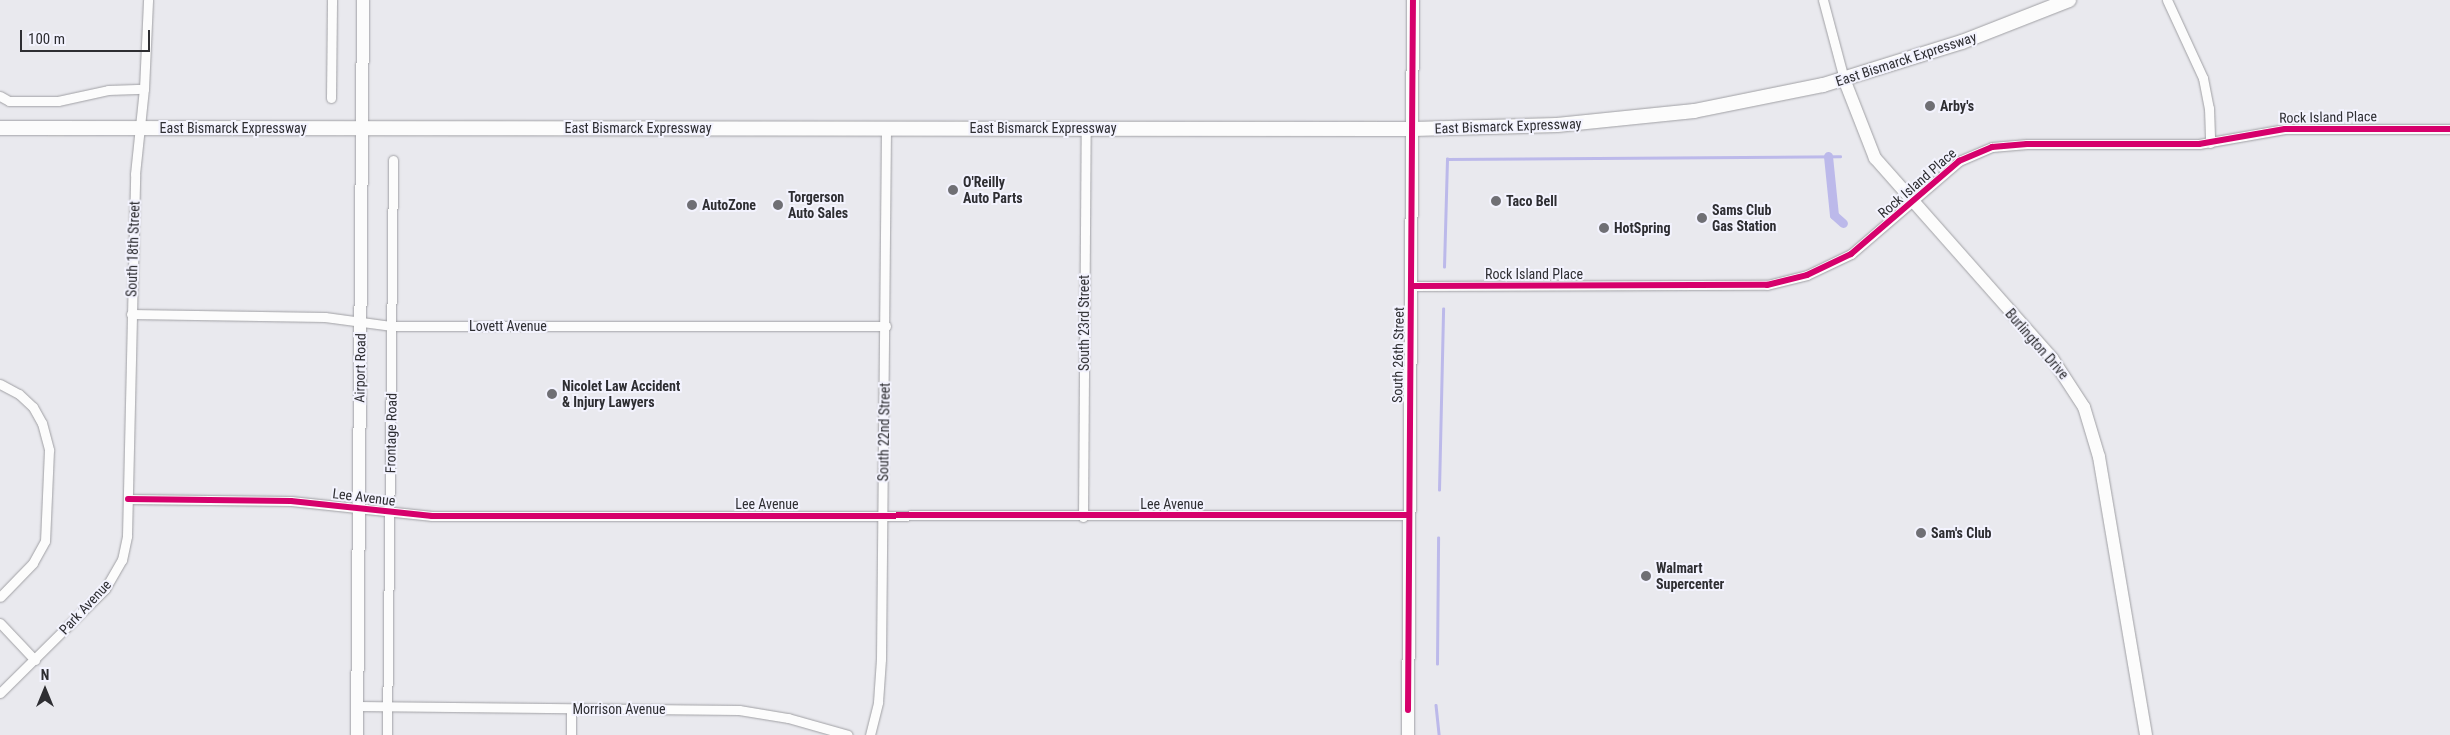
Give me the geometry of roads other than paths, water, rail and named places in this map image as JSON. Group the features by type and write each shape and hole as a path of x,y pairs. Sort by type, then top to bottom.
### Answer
{"main road":[{"name":"East Bismarck Expressway","path":"0,128 1413,129 1541,126 1641,118 1756,100 1844,79 1962,42 2069,0"}],"street":[{"name":"South 18th Street","path":"128,499 131,314 148,0"},
{"path":"331,98 332,0"},
{"name":"Airport Road","path":"356,735 363,0"},
{"name":"South 26th Street","path":"1408,735 1413,0"},
{"name":"Burlington Drive","path":"1824,0 1844,79 1870,151 1912,203 2056,363 2084,407 2099,457 2146,735"},
{"path":"2167,0 2203,78 2209,102 2210,143"},
{"path":"0,96 8,101 58,101 108,90 144,89"},
{"name":"South 22nd Street","path":"870,735 881,675 886,326 886,128"},
{"name":"South 23rd Street","path":"1082,517 1086,128"},
{"name":"Rock Island Place","path":"1412,286 1767,285 1807,275 1843,259 1873,238 1964,158 1998,146 2210,143 2285,129 2450,129"},
{"name":"Frontage Road","path":"388,735 393,160"},
{"name":"Lovett Avenue","path":"131,314 361,320 392,326 886,326"},
{"path":"0,384 19,394 33,407 42,423 49,450 44,541 34,563 0,597"},
{"name":"Lee Avenue","path":"128,499 291,501 390,512 449,516 1082,517 1408,515"},
{"name":"Park Avenue","path":"0,693 35,660 112,580 122,560 127,536 128,499"},
{"path":"0,623 35,660"},
{"name":"Morrison Avenue","path":"357,706 755,712 807,722 848,735"},
{"path":"571,709 571,735"}],"waterway":[{"path":"1828,156 1834,215 1843,223"},
{"path":"1444,267 1447,159 1840,156"},
{"path":"1439,490 1443,309"},
{"path":"1437,664 1438,538"},
{"path":"1436,705 1439,735"}],"place":[{"name":"Arby's","path":"1930,106"},
{"name":"O'Reilly Auto Parts","path":"953,190"},
{"name":"Taco Bell","path":"1496,201"},
{"name":"AutoZone","path":"692,205"},
{"name":"Torgerson Auto Sales","path":"778,205"},
{"name":"Sams Club Gas Station","path":"1702,218"},
{"name":"HotSpring","path":"1604,228"},
{"name":"Nicolet Law Accident & Injury Lawyers","path":"552,394"},
{"name":"Sam's Club","path":"1921,533"},
{"name":"Walmart Supercenter","path":"1646,576"}]}
